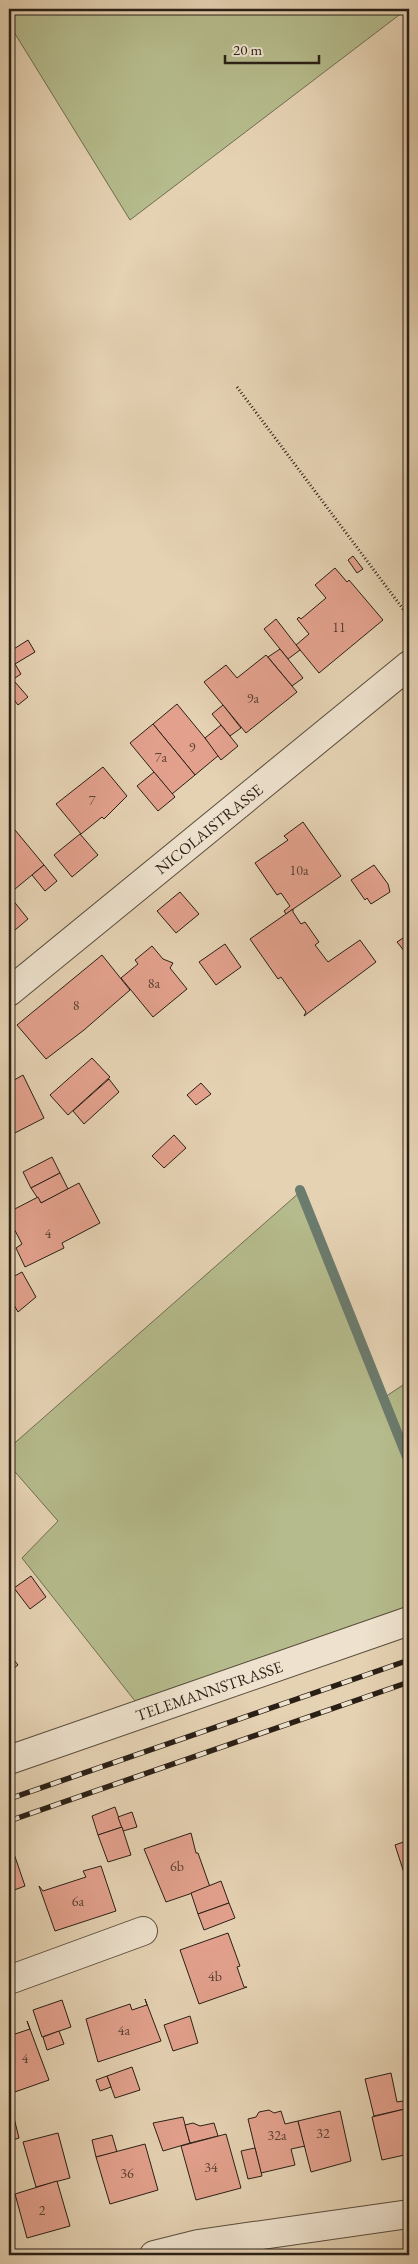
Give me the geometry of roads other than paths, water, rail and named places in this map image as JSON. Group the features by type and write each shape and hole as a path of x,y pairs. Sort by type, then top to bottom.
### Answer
{"street":[{"name":"NICOLAISTRASSE","path":"9,992 409,665"},
{"name":"TELEMANNSTRASSE","path":"9,1760 409,1621"},
{"path":"9,1980 143,1931"},
{"path":"154,2255 198,2244 409,2214"}],"waterway":[{"path":"300,1190 409,1462"}],"railway":[{"path":"9,1799 409,1660"},
{"path":"9,1821 409,1682"}]}
